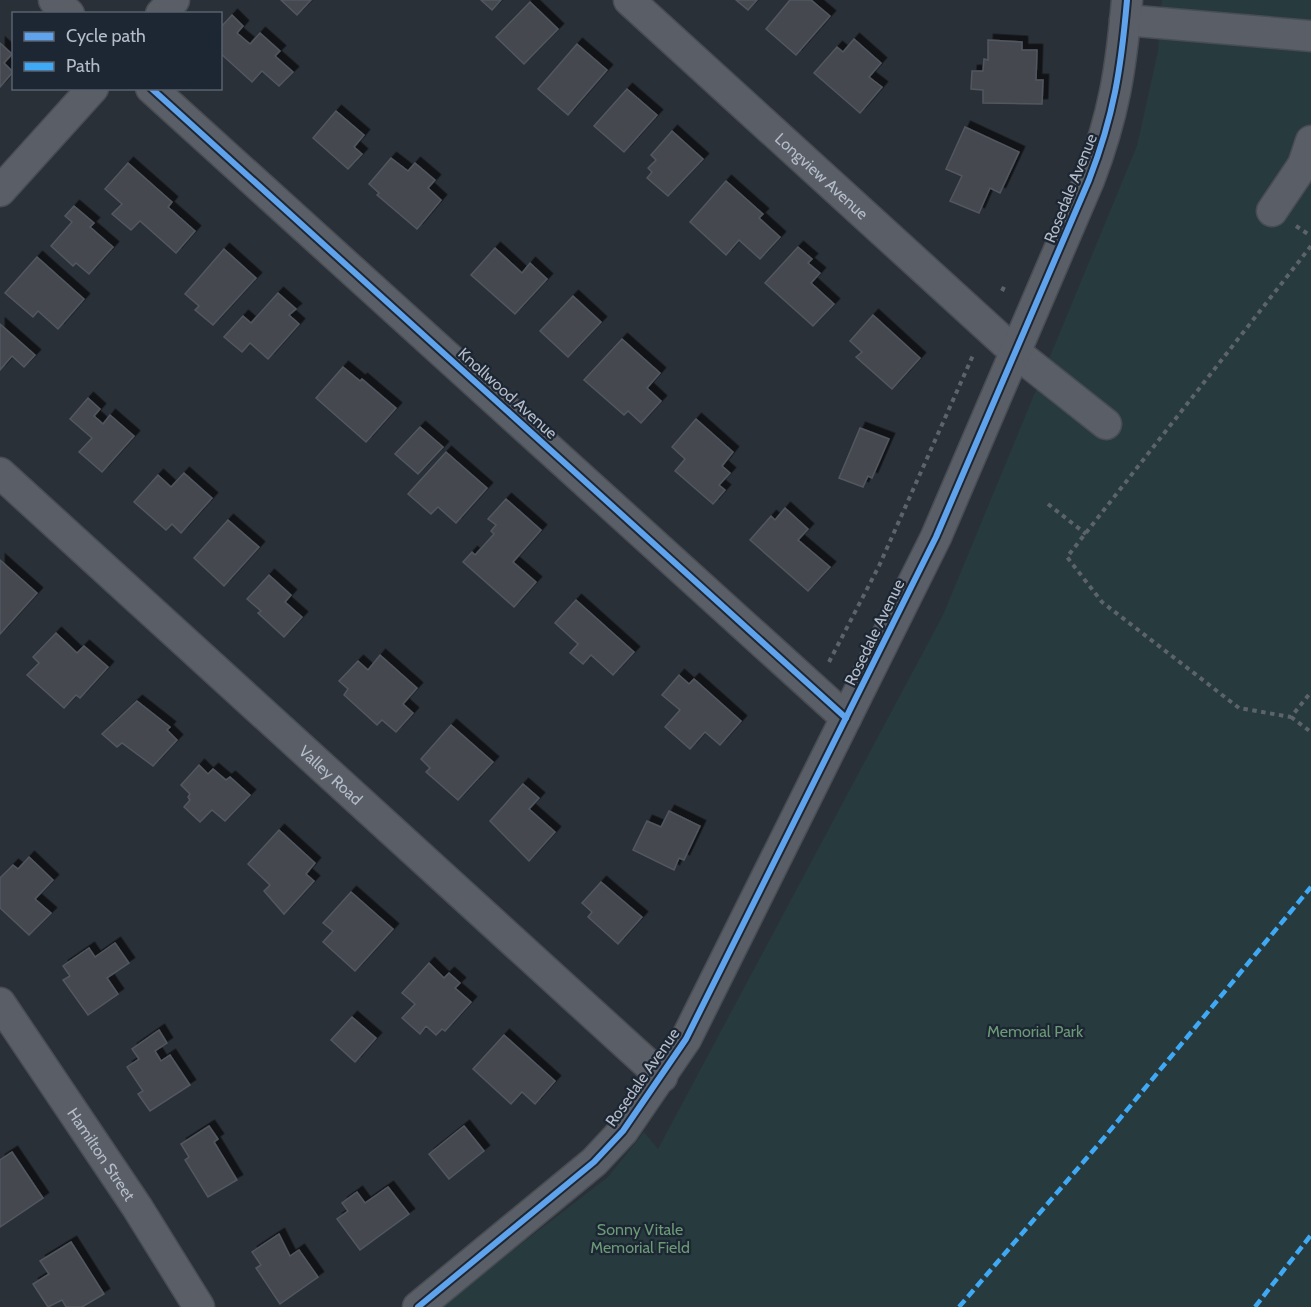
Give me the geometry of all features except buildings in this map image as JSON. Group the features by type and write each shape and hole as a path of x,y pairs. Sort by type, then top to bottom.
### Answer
{"street":[{"path":"54,0 67,12"},
{"path":"163,12 174,0"},
{"name":"Longview Avenue","path":"629,0 1015,352 1106,424"},
{"path":"1126,10 1311,36"},
{"name":"Rosedale Avenue","path":"418,1307 594,1162 623,1131 686,1039 936,537 1105,139 1117,96 1126,10"},
{"path":"0,191 91,90"},
{"name":"Knollwood Avenue","path":"153,90 846,718"},
{"path":"1272,211 1303,165 1311,141"},
{"name":"Valley Road","path":"0,473 662,1077"},
{"name":"Hamilton Street","path":"0,1003 130,1197 199,1307"}],"path":[{"path":"1311,246 1067,557 1102,602 1239,708 1291,717 1311,732"},
{"path":"1002,291 1006,283"},
{"path":"829,662 879,566 976,347"},
{"path":"963,376 972,380"},
{"path":"1048,504 1086,534"},
{"path":"1291,717 1311,692"}],"green space":[{"name":"Memorial Park","path":"1162,0 1311,0 1311,1307 439,1307 608,1177 644,1132 658,1149 943,615 1137,146 1158,51"}],"marked path":[{"path":"959,1307 1103,1139 1311,887"},
{"path":"1255,1307 1311,1235"}],"cycle path":[{"path":"418,1307 594,1162 623,1131 686,1039 936,537 1089,180 1105,134 1115,92 1127,0"},
{"path":"153,90 846,718"}],"park label":[{"name":"Sonny Vitale Memorial Field","path":"640,1238"}]}
